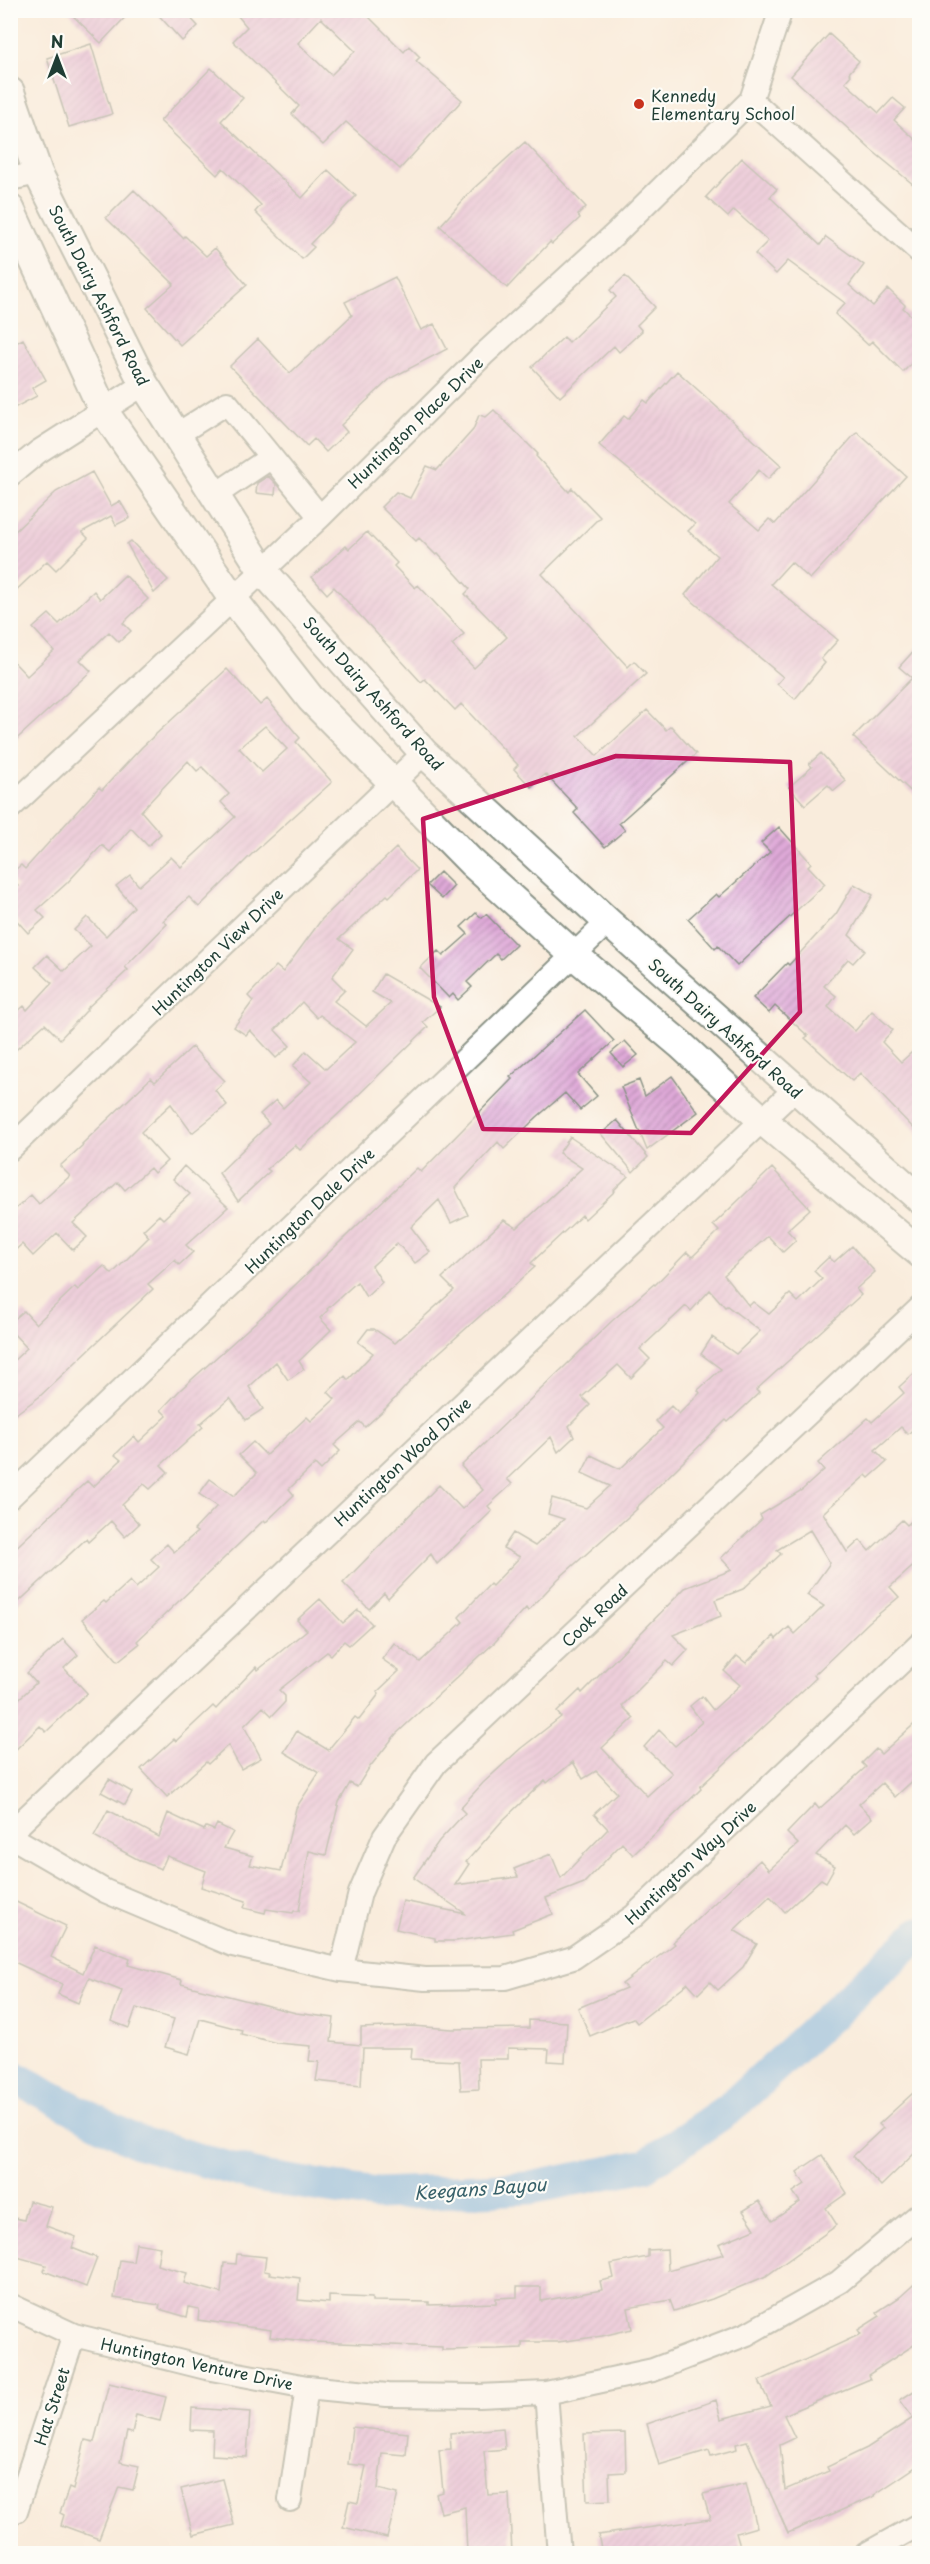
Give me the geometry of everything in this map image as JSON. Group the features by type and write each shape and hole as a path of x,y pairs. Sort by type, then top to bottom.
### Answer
{"main road":[{"name":"South Dairy Ashford Road","path":"10,92 24,176 144,384 263,571 424,753 794,1090 920,1199"},
{"path":"10,208 103,410 233,599 311,699 471,862 574,955 681,1045 762,1120 920,1253"}],"street":[{"name":"Huntington Place Drive","path":"10,808 320,517 475,363 617,232 751,100 781,10"},
{"path":"751,100 920,252"},
{"path":"10,475 38,452 144,384"},
{"path":"176,435 227,403 320,517"},
{"path":"215,495 270,458"},
{"name":"Huntington View Drive","path":"10,1149 424,753"},
{"name":"Huntington Dale Drive","path":"10,1497 608,922"},
{"name":"Huntington Wood Drive","path":"10,1835 794,1090"},
{"name":"Cook Road","path":"341,1970 360,1893 384,1837 436,1763 920,1308"},
{"name":"Huntington Way Drive","path":"10,1835 105,1892 233,1946 341,1970 425,1979 505,1978 573,1958 634,1916 920,1644"},
{"name":"Huntington Venture Drive","path":"10,2306 74,2335 206,2368 308,2387 387,2395 479,2396 546,2393 653,2370 747,2334 839,2282 920,2214"},
{"name":"Hat Street","path":"16,2511 74,2335"},
{"path":"290,2500 308,2387"},
{"path":"546,2393 559,2553"},
{"path":"866,2553 920,2524"}],"highlighted area":[{"path":"616,756 790,762 800,1012 691,1133 483,1129 434,997 423,819"}],"building":[{"path":"67,10 132,10 101,43"},
{"path":"154,10 183,10 198,26 182,41"},
{"path":"233,10 362,10 404,52 409,46 420,57 416,61 462,100 400,169 346,122 323,145 292,114 299,106 233,41 247,27","holes":["321,18 355,51 331,75 298,43"]},
{"path":"829,34 859,61 845,82 879,113 893,98 905,108 894,120 920,144 920,190 869,148 791,76"},
{"path":"91,44 112,114 69,127 47,58"},
{"path":"211,68 243,98 221,121 302,198 328,170 356,196 310,244 314,247 302,259 255,212 261,205 223,168 217,175 160,121"},
{"path":"525,142 586,207 578,215 580,218 552,244 550,242 507,288 440,226 473,189"},
{"path":"742,158 777,189 770,197 820,245 826,237 864,265 849,285 873,306 888,289 905,305 903,308 920,324 920,372 911,364 903,372 872,341 868,345 835,314 845,303 788,261 776,274 755,254 768,241 734,210 728,217 706,197"},
{"path":"134,190 183,238 185,236 206,256 215,248 247,285 180,345 147,308 174,284 106,218"},
{"path":"625,276 655,307 637,325 642,331 619,352 614,346 560,397 532,367 564,337 569,342 616,297 610,290"},
{"path":"395,277 421,330 434,324 447,349 391,378 341,425 347,432 326,452 314,439 307,446 230,366 258,339 290,373 352,315 345,302"},
{"path":"23,339 46,380 32,388 37,396 10,410 10,346"},
{"path":"677,371 781,465 768,479 759,470 729,504 759,530 769,519 775,524 857,432 906,476 810,579 791,562 771,584 838,640 821,659 825,663 795,699 777,684 783,677 685,595 717,556 688,531 695,524 599,445 624,416 628,419 644,400 648,403"},
{"path":"494,410 538,454 536,456 569,492 572,488 600,517 542,574 628,667 634,661 646,674 578,736 597,756 647,710 666,730 671,726 696,754 619,823 625,830 605,847 574,813 578,809 545,774 531,787 514,769 518,765 461,704 455,710 425,679 421,682 334,587 327,594 312,577 346,546 349,549 367,532 397,563 394,566 415,588 418,585 464,634 452,645 474,668 507,637 465,594 470,589 438,554 436,555 419,538 416,541 381,507 396,492 410,498 427,466 437,470 473,430 479,415 486,417"},
{"path":"92,472 111,506 120,501 130,518 116,525 111,516 82,532 88,538 56,570 47,561 10,596 10,536 56,492"},
{"path":"268,476 276,484 275,495 256,493 257,483"},
{"path":"131,541 168,580 154,593 127,544"},
{"path":"125,575 148,599 123,623 131,631 119,642 109,632 80,660 91,671 10,745 10,658 27,676 54,651 33,628 49,614 59,624 94,591 100,599"},
{"path":"920,644 920,800 853,737 912,678 899,667"},
{"path":"227,669 260,705 267,699 300,738 296,742 332,782 252,854 199,907 189,897 163,921 167,924 125,967 128,970 86,1009 60,1039 45,1024 10,1055 10,1018 24,1006 27,1010 52,983 35,967 47,955 64,971 91,946 74,930 87,917 106,936 134,907 116,886 130,875 139,886 171,857 181,867 235,817 221,802 229,794 202,767 197,771 188,761 141,811 161,834 148,846 131,828 110,852 102,845 67,883 37,910 45,918 28,933 10,913 10,893 18,886 10,879 10,874 21,865 25,869 99,787 102,790 142,747","holes":["265,726 287,749 262,772 239,748"]},
{"path":"821,753 846,781 834,791 828,785 805,805 789,787 812,767 809,764"},
{"path":"779,827 811,863 808,866 825,884 737,966 718,946 715,949 688,919 716,894 719,897 770,852 761,843"},
{"path":"396,848 417,870 339,939 353,949 332,977 345,990 334,1001 366,1026 391,1003 372,992 383,974 440,1007 423,1022 428,1027 350,1103 300,1150 295,1145 267,1169 270,1171 238,1201 219,1173 269,1124 260,1114 276,1100 283,1108 311,1082 293,1066 306,1051 326,1069 355,1042 320,1015 317,1018 302,1002 275,1030 290,1046 276,1058 250,1030 246,1035 234,1027 253,1001 248,996 276,966 283,972 322,919"},
{"path":"440,872 454,886 442,899 427,885"},
{"path":"854,884 873,895 849,935 865,950 853,963 848,959 824,986 836,996 828,1007 855,1031 872,1011 893,1030 882,1042 901,1062 920,1045 920,1135 860,1073 852,1081 805,1038 808,1036 775,1006 769,1013 753,998 787,963 789,965 836,914"},
{"path":"476,913 482,918 486,914 516,945 501,959 496,954 467,982 472,987 458,1000 453,994 449,998 420,968 438,951 443,956 468,934 461,927"},
{"path":"585,1010 614,1041 578,1074 597,1096 580,1110 565,1093 504,1149 498,1142 455,1188 468,1215 451,1223 439,1200 411,1227 430,1252 415,1263 397,1243 372,1266 382,1282 366,1297 357,1282 320,1318 331,1330 299,1361 304,1369 288,1380 276,1362 249,1387 263,1409 246,1420 230,1398 200,1424 203,1427 161,1465 168,1472 150,1489 144,1484 122,1505 139,1524 125,1537 111,1521 88,1542 86,1539 10,1610 10,1553 87,1481 93,1487 121,1460 115,1455 134,1436 139,1442 167,1416 161,1410 180,1390 267,1312 417,1168 421,1172 512,1079 510,1077"},
{"path":"625,1041 638,1055 623,1067 611,1053"},
{"path":"192,1047 225,1081 215,1090 227,1105 192,1133 171,1104 141,1132 167,1161 154,1173 150,1168 125,1190 118,1182 73,1223 87,1237 73,1250 57,1233 33,1256 22,1244 10,1255 10,1214 31,1195 39,1204 70,1176 60,1166 151,1078 155,1082"},
{"path":"672,1076 698,1112 647,1150 621,1087 639,1080 645,1096"},
{"path":"617,1120 648,1157 633,1172 601,1134"},
{"path":"570,1137 628,1176 585,1219 582,1215 531,1263 535,1267 424,1366 386,1408 365,1427 360,1422 334,1445 340,1451 321,1470 315,1464 289,1489 294,1495 266,1522 264,1520 137,1641 139,1644 118,1661 82,1619 104,1601 106,1603 130,1581 136,1588 159,1567 151,1559 167,1544 174,1552 197,1532 194,1530 217,1506 199,1494 210,1479 234,1496 257,1473 239,1455 253,1442 266,1455 307,1417 311,1421 335,1399 328,1392 345,1376 348,1380 373,1353 358,1342 368,1329 374,1329 395,1343 454,1290 442,1278 504,1220 517,1228 582,1168 559,1153"},
{"path":"184,1166 228,1207 186,1245 193,1252 179,1265 175,1260 148,1284 153,1289 39,1397 10,1418 10,1364 27,1348 10,1330 10,1323 24,1311 36,1324 75,1287 78,1290 104,1266 112,1274 149,1237 143,1230 159,1215 163,1219 190,1194 173,1179"},
{"path":"772,1168 810,1209 787,1230 796,1240 783,1252 768,1236 724,1275 749,1306 753,1302 769,1314 790,1294 798,1302 822,1279 814,1271 829,1257 834,1262 852,1246 875,1272 856,1289 861,1295 756,1390 759,1393 728,1422 726,1420 637,1509 558,1579 528,1611 526,1608 495,1642 396,1734 357,1787 350,1783 339,1802 326,1855 309,1851 299,1911 293,1913 266,1909 265,1913 244,1908 246,1901 201,1887 206,1871 167,1856 161,1869 94,1836 108,1810 159,1837 168,1813 204,1830 206,1827 214,1830 217,1824 233,1832 224,1848 253,1856 250,1865 281,1871 296,1808 319,1773 284,1752 297,1731 328,1750 355,1717 359,1720 379,1694 377,1692 399,1671 382,1659 394,1643 420,1662 463,1622 459,1617 520,1557 503,1548 513,1533 535,1546 564,1519 548,1514 552,1498 586,1508 610,1486 582,1473 591,1455 620,1469 663,1428 656,1421 671,1406 679,1414 700,1393 698,1390 721,1369 701,1354 712,1337 736,1354 760,1331 727,1306 725,1307 710,1290 691,1311 686,1306 640,1349 650,1359 631,1378 618,1365 582,1397 590,1405 569,1426 574,1437 558,1452 551,1437 507,1479 512,1484 488,1506 492,1511 437,1564 431,1554 388,1598 384,1593 369,1609 343,1583 439,1485 462,1509 483,1490 461,1466 613,1320 655,1285 687,1252 692,1257 719,1231 713,1225"},
{"path":"920,1368 920,1423 908,1434 901,1427 875,1450 887,1462 869,1478 866,1475 823,1513 847,1552 860,1540 869,1551 902,1520 907,1525 920,1513 920,1560 890,1587 899,1597 869,1622 814,1675 816,1678 700,1787 701,1789 633,1855 622,1843 584,1883 546,1898 553,1914 512,1930 513,1933 456,1941 435,1941 435,1938 396,1929 403,1901 466,1914 413,1878 439,1841 465,1813 460,1808 520,1749 561,1717 557,1712 580,1690 582,1693 685,1588 732,1570 721,1558 762,1519 760,1515 802,1490 824,1470 818,1463 868,1418 872,1422 904,1393 899,1387","holes":["810,1530 830,1563 807,1595 824,1606 795,1634 789,1627 776,1639 774,1636 746,1663 737,1656 724,1671 740,1685 713,1710 702,1696 690,1706 702,1722 675,1746 659,1730 644,1747 672,1773 647,1796 602,1748 634,1718 622,1706 667,1661 673,1666 688,1650 673,1635 721,1616 715,1600 743,1589 781,1554 777,1550","573,1762 583,1779 596,1771 617,1793 594,1814 608,1829 561,1878 551,1854 514,1869 518,1877 455,1885 469,1864 466,1862 502,1821 545,1780 547,1783"]},
{"path":"320,1599 343,1623 358,1610 372,1624 349,1645 344,1641 331,1655 327,1652 279,1690 285,1696 285,1702 272,1716 263,1707 244,1726 261,1758 241,1769 228,1745 167,1797 141,1769 174,1739 176,1741 213,1706 216,1709 256,1667 258,1670 307,1630 297,1620"},
{"path":"63,1639 78,1655 64,1668 87,1693 46,1732 40,1726 10,1755 10,1707 36,1683 27,1673"},
{"path":"920,1719 920,1774 895,1797 882,1783 859,1804 872,1818 854,1834 845,1825 816,1855 835,1866 826,1882 821,1879 785,1912 770,1896 734,1930 757,1944 743,1967 718,1990 710,1982 698,1994 688,1983 637,2023 633,2018 590,2036 578,2008 626,1988 622,1984 675,1944 673,1942 760,1860 769,1870 798,1844 787,1833 815,1804 819,1809 866,1767 862,1763 876,1749 881,1754"},
{"path":"109,1779 132,1792 125,1805 101,1792"},
{"path":"10,1899 66,1926 51,1957 83,1973 95,1945 130,1959 128,1965 182,1980 181,1984 296,2013 334,2018 331,2042 361,2045 361,2028 413,2026 452,2029 529,2028 529,2020 567,2022 565,2062 548,2061 549,2049 508,2048 508,2059 478,2059 479,2089 461,2090 459,2061 411,2059 412,2048 363,2048 361,2086 316,2081 319,2062 309,2061 311,2046 277,2043 241,2034 242,2030 200,2019 189,2054 165,2047 174,2019 136,2008 129,2028 111,2021 122,1991 89,1978 78,2003 58,1994 62,1984 10,1960"},
{"path":"913,2093 920,2100 920,2148 881,2186 853,2156 883,2128 879,2124"},
{"path":"822,2155 847,2193 826,2208 837,2225 766,2276 712,2299 674,2311 670,2300 628,2308 632,2329 602,2336 558,2342 522,2342 522,2348 498,2349 442,2350 442,2347 313,2342 270,2337 271,2330 198,2320 199,2309 189,2307 187,2317 159,2309 160,2305 114,2298 120,2260 133,2262 136,2243 160,2247 157,2265 187,2273 184,2283 221,2293 224,2263 236,2264 237,2254 266,2257 264,2271 270,2272 269,2274 300,2278 298,2300 329,2303 329,2296 372,2298 372,2301 429,2302 429,2305 496,2303 496,2298 517,2297 517,2287 541,2287 541,2301 602,2290 600,2281 614,2278 611,2264 648,2257 648,2250 667,2249 668,2270 724,2254 719,2244 755,2229 743,2211 759,2201 772,2221 800,2202 793,2192 805,2184 797,2172"},
{"path":"29,2201 52,2207 46,2226 76,2237 72,2248 97,2258 86,2287 44,2271 46,2265 10,2255 10,2217 24,2220"},
{"path":"920,2279 920,2341 868,2375 870,2379 784,2415 795,2438 780,2445 785,2490 829,2471 827,2467 867,2448 913,2418 900,2400 920,2387 920,2464 875,2496 788,2533 747,2441 736,2444 737,2449 711,2456 709,2450 659,2465 647,2424 716,2400 721,2419 771,2406 759,2381 861,2334 858,2330 880,2316 877,2312 900,2297"},
{"path":"109,2383 166,2397 160,2421 136,2415 132,2433 127,2432 120,2462 139,2466 133,2490 119,2487 99,2539 61,2525 64,2515 60,2513 69,2488 73,2490 85,2440 94,2442"},
{"path":"192,2408 250,2412 247,2457 212,2455 213,2431 191,2430"},
{"path":"352,2427 408,2433 406,2455 382,2453 378,2489 398,2494 387,2538 343,2527 349,2501 358,2503 366,2466 348,2464"},
{"path":"503,2428 505,2449 484,2451 488,2495 509,2494 512,2553 467,2553 465,2507 441,2513 436,2494 443,2492 439,2450 451,2449 450,2433"},
{"path":"625,2433 626,2472 609,2473 610,2500 587,2501 584,2434"},
{"path":"222,2479 234,2525 193,2535 181,2489"},
{"path":"746,2483 757,2527 736,2533 742,2553 602,2553 598,2535 710,2519 703,2494"}],"waterway":[{"name":"Keegans Bayou","path":"10,2075 137,2142 261,2177 377,2194 530,2188 646,2165 730,2108 920,1933"}],"place":[{"name":"Kennedy Elementary School","path":"639,104"}]}
